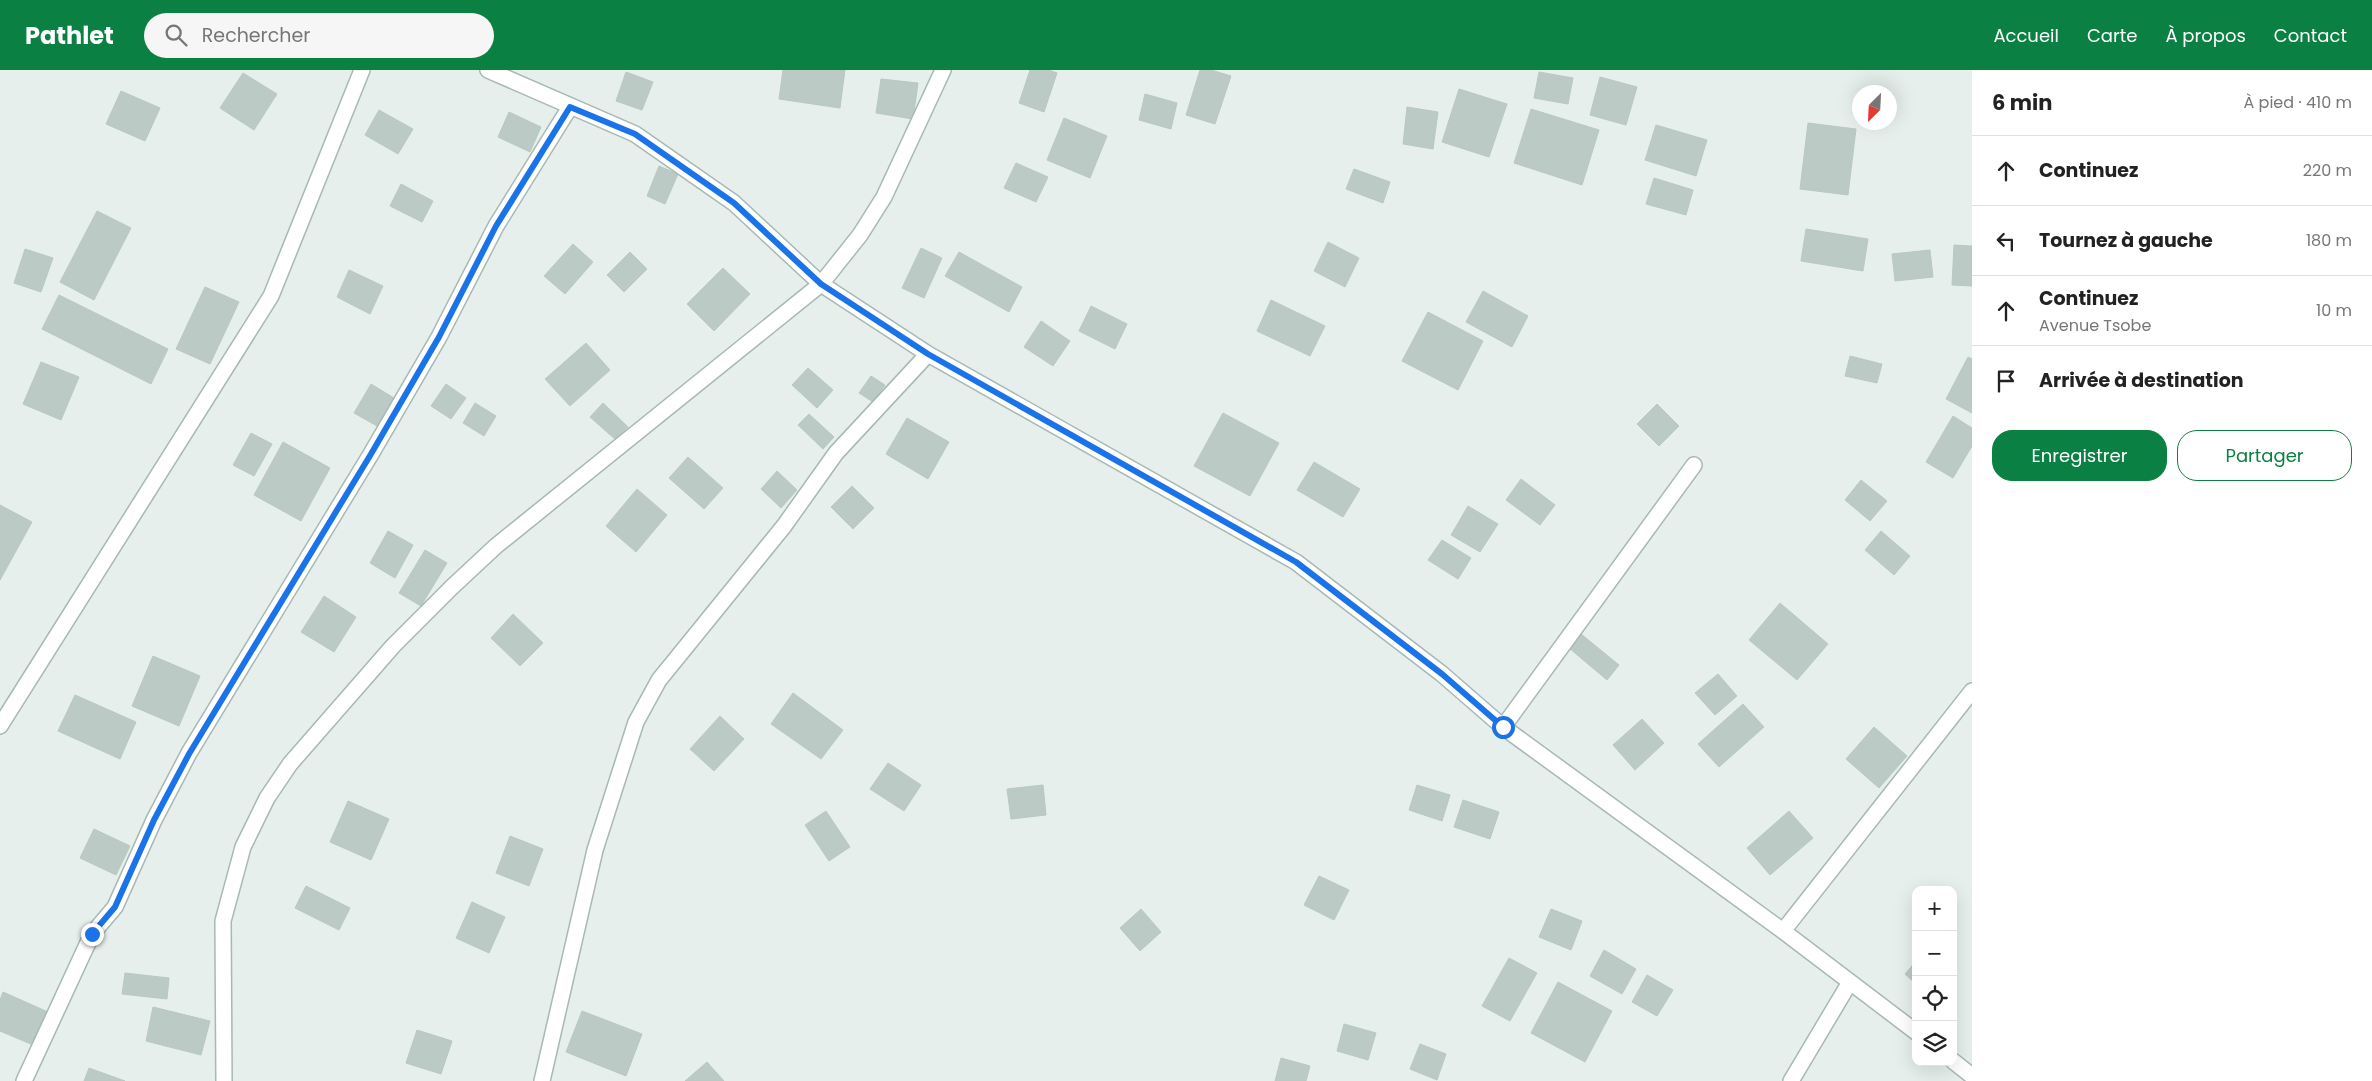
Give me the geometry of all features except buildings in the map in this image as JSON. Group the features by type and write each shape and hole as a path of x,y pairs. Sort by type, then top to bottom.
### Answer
{"street":[{"path":"0,726 271,296 362,70"},
{"path":"488,70 635,134 734,203 821,284 928,354 1296,562 1442,674 1503,727 1783,931 1912,1029"},
{"path":"224,1081 222,921 242,847 267,798 290,764 393,646 496,546 821,284 860,235 884,198 942,70"},
{"path":"24,1081 92,934 115,907 154,820 189,754 371,454 439,337 496,226 570,107"},
{"path":"542,1081 595,850 636,722 659,680 784,526 836,453 928,354"},
{"path":"1503,727 1694,465"},
{"path":"1783,931 1972,691"},
{"path":"1791,1081 1850,982"},
{"path":"1957,1064 1972,1076"}],"route":[{"path":"92,934 115,907 154,820 189,754 371,454 439,337 496,226 570,107 635,134 734,203 821,284 928,354 1227,521 1296,562 1442,674 1503,727"}]}
